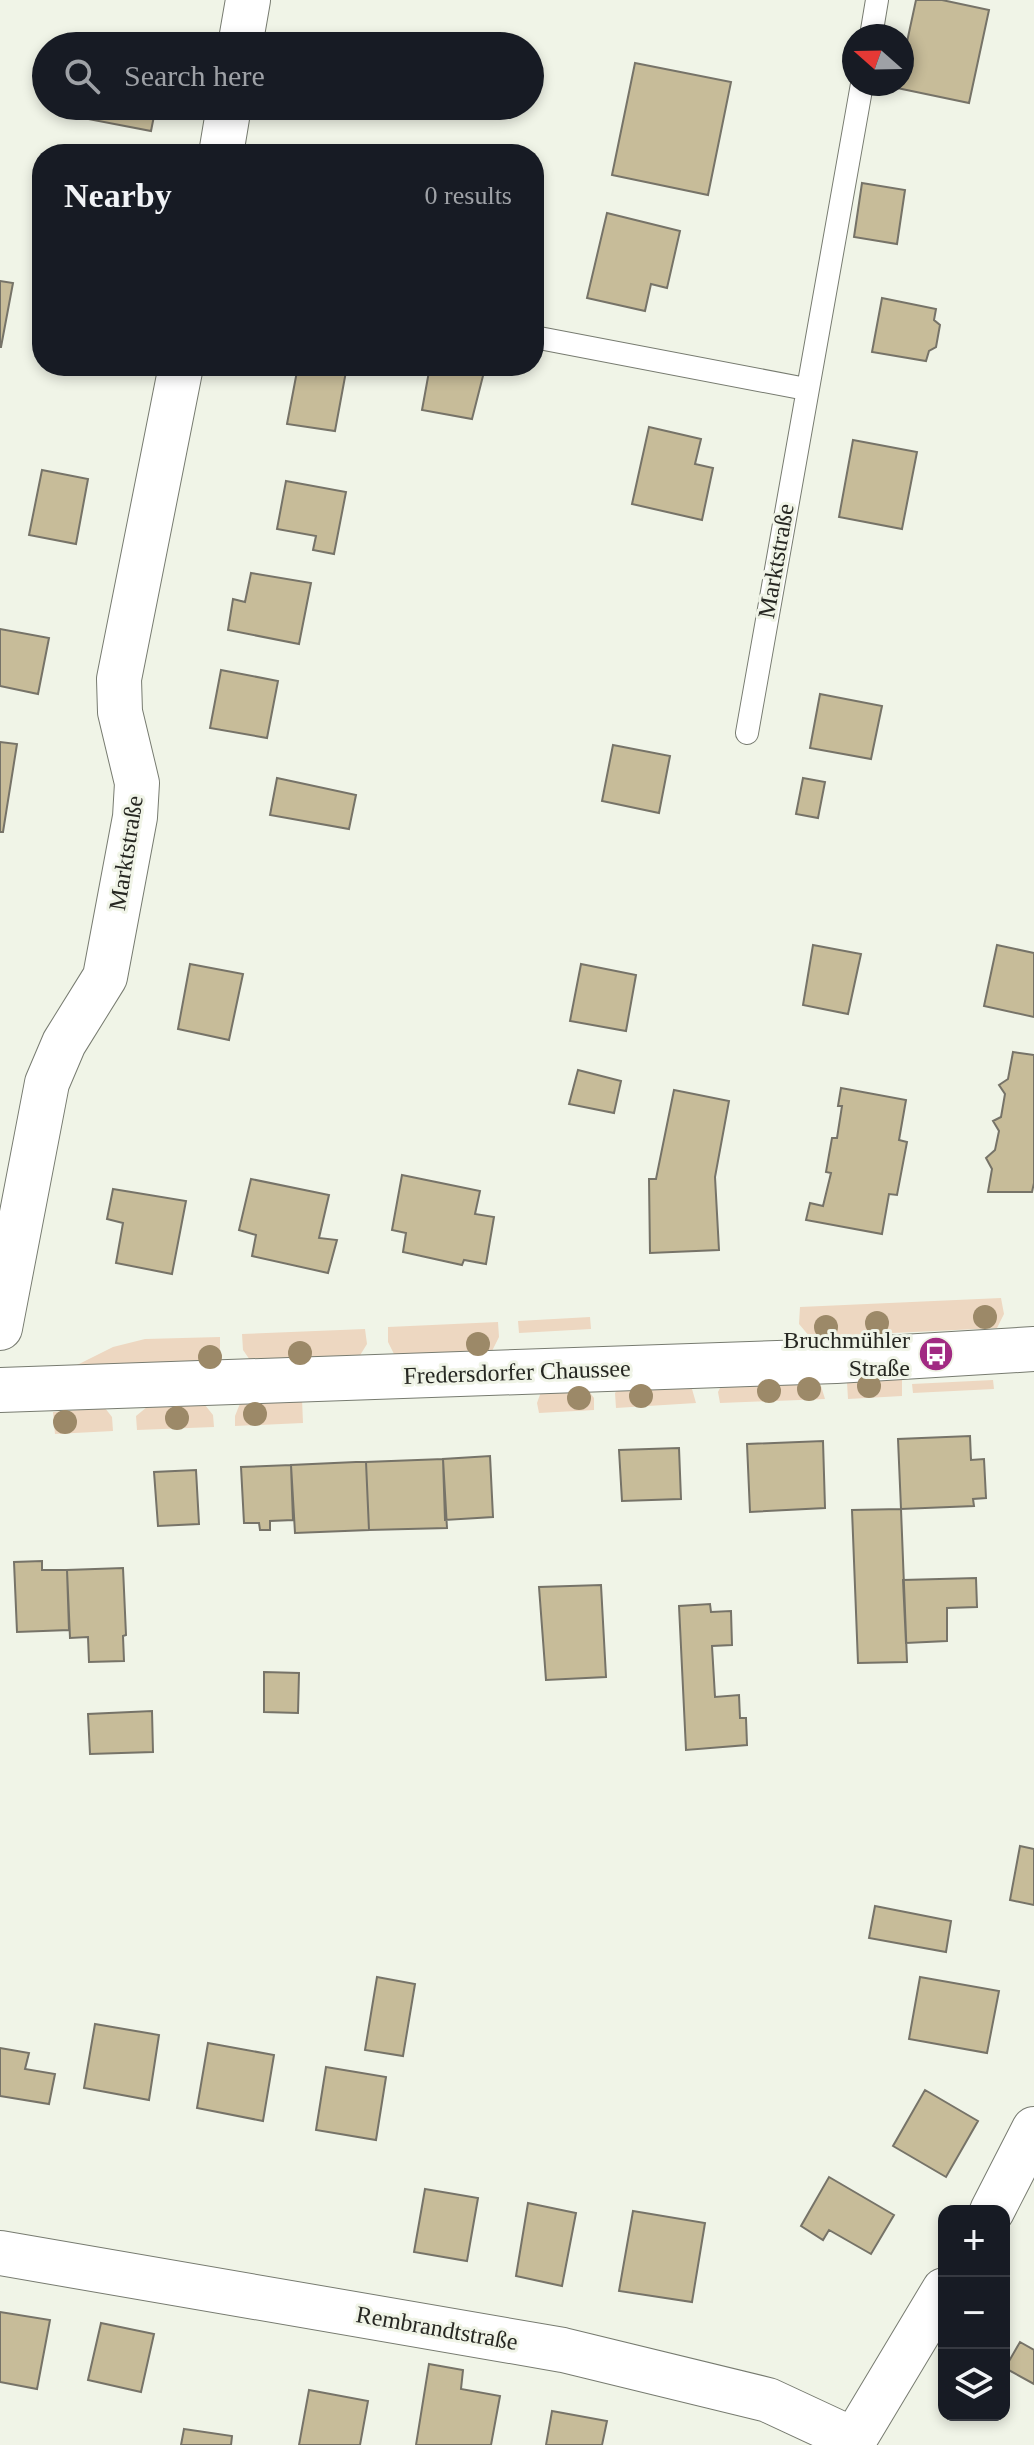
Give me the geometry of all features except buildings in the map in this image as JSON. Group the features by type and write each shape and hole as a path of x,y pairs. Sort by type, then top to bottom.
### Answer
{"street":[{"path":"242,32 248,0"},
{"path":"223,144 227,120"},
{"name":"Marktstraße","path":"0,1328 47,1083 64,1043 105,977 136,805 137,783 120,712 119,679 179,376"},
{"name":"Fredersdorfer Chaussee","path":"0,1390 836,1361 1034,1349"},
{"path":"995,2205 1034,2129"},
{"name":"Rembrandtstraße","path":"0,2253 563,2350 768,2400 856,2443"},
{"path":"856,2443 938,2300"}],"lane":[{"path":"873,24 877,0"},
{"name":"Marktstraße","path":"747,733 860,96"},
{"path":"544,339 806,389"}],"shaded area":[{"path":"1001,1298 1004,1314 997,1328 810,1337 799,1324 800,1307"},
{"path":"590,1317 591,1329 519,1333 518,1321"},
{"path":"498,1322 499,1337 492,1351 395,1356 388,1342 388,1327"},
{"path":"365,1329 367,1344 359,1357 252,1363 243,1350 242,1334"},
{"path":"220,1337 220,1352 214,1366 75,1366 113,1347 145,1339"},
{"path":"902,1371 902,1396 848,1399 847,1382"},
{"path":"813,1376 821,1386 825,1399 720,1403 718,1392 724,1380"},
{"path":"993,1380 994,1389 913,1393 912,1384"},
{"path":"690,1382 696,1403 616,1408 615,1393 623,1384"},
{"path":"586,1387 594,1398 594,1410 539,1413 537,1403 542,1389"},
{"path":"302,1399 303,1423 235,1426 241,1401"},
{"path":"205,1405 213,1415 214,1427 137,1430 136,1416 147,1407"},
{"path":"105,1408 112,1417 113,1431 55,1434 53,1412"}],"place":[{"name":"Bruchmühler Straße","path":"936,1354"}]}
